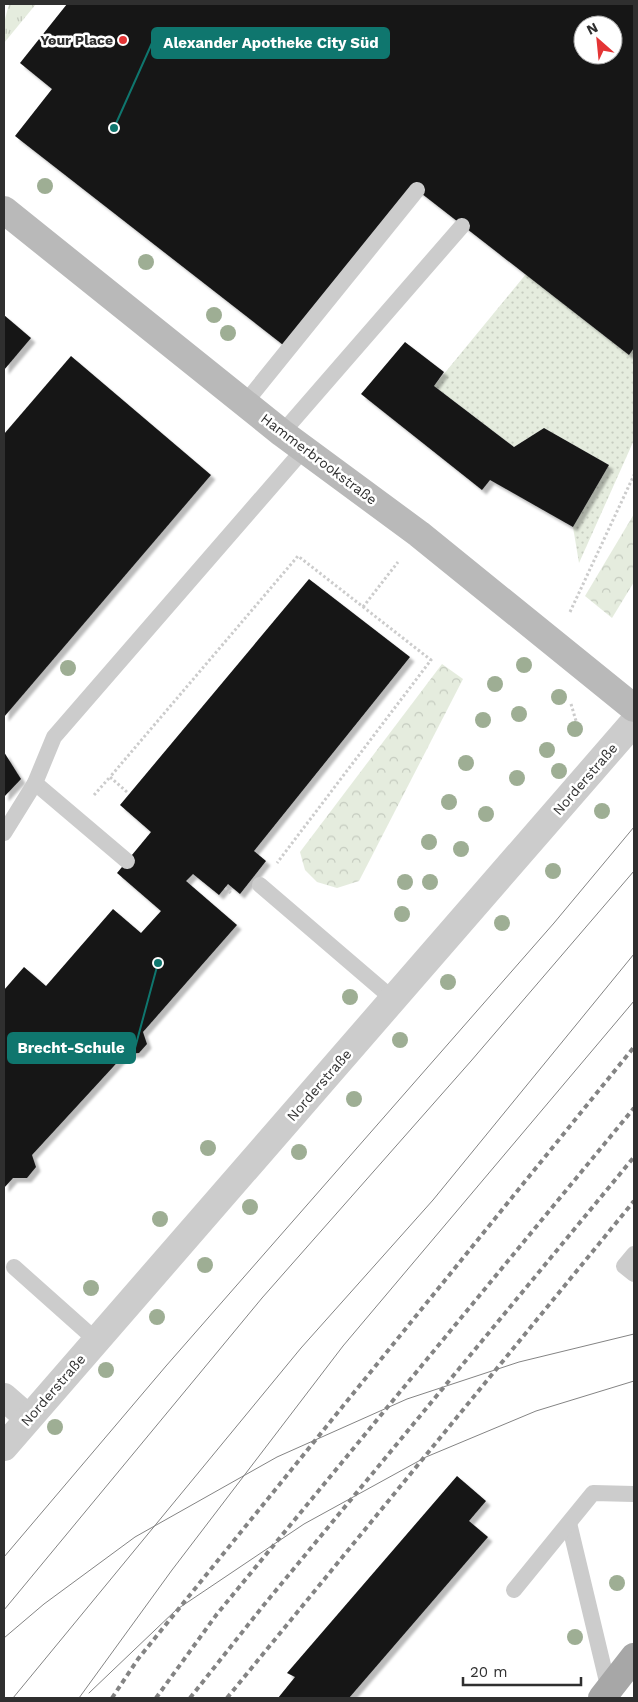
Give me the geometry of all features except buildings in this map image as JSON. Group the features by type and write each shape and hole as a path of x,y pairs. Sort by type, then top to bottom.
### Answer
{"main road":[{"path":"606,1694 634,1657"}],"street":[{"name":"Hammerbrookstraße","path":"4,210 282,433 418,534 634,708"},
{"name":"Norderstraße","path":"4,1447 634,722"},
{"path":"4,1397 28,1418"}],"lane":[{"path":"245,403 417,190"},
{"path":"282,433 462,226"},
{"path":"4,833 35,783 54,737 304,449"},
{"path":"35,783 127,861"},
{"path":"260,885 393,999"},
{"path":"634,1254 624,1266 634,1274"},
{"path":"14,1267 97,1341"},
{"path":"514,1590 593,1493 634,1494"},
{"path":"569,1523 606,1694"}],"path":[{"path":"556,646 576,597 634,475"},
{"path":"363,607 418,534"},
{"path":"128,792 110,777 298,556 431,660 260,885"},
{"path":"570,701 589,773"}],"green space":[{"path":"9,4 36,4 4,43 4,23"},
{"path":"526,274 629,355 634,348 634,440 579,563 573,527 609,465 544,428 514,447 434,386"},
{"path":"634,514 634,582 612,618 585,596"},
{"path":"442,664 463,679 359,881 337,888 317,882 305,870 300,852"}],"tram line":[{"path":"4,1557 166,1366 554,923 634,827"},
{"path":"4,1610 262,1298 471,1061 634,871"},
{"path":"13,1698 301,1348 433,1200 634,954"},
{"path":"79,1698 172,1570 343,1346 634,1001"},
{"path":"4,1638 44,1604 135,1537 277,1457 407,1399 519,1362 634,1334"},
{"path":"89,1693 176,1610 304,1524 426,1457 536,1411 634,1381"}],"railway":[{"path":"112,1698 138,1659 634,1047"},
{"path":"156,1698 217,1614 634,1108"},
{"path":"190,1698 263,1606 634,1157"},
{"path":"227,1698 634,1201"}],"place":[{"name":"Your Place","path":"123,40"},
{"name":"Alexander Apotheke City Süd","path":"114,128"},
{"name":"Brecht-Schule","path":"158,963"}]}
